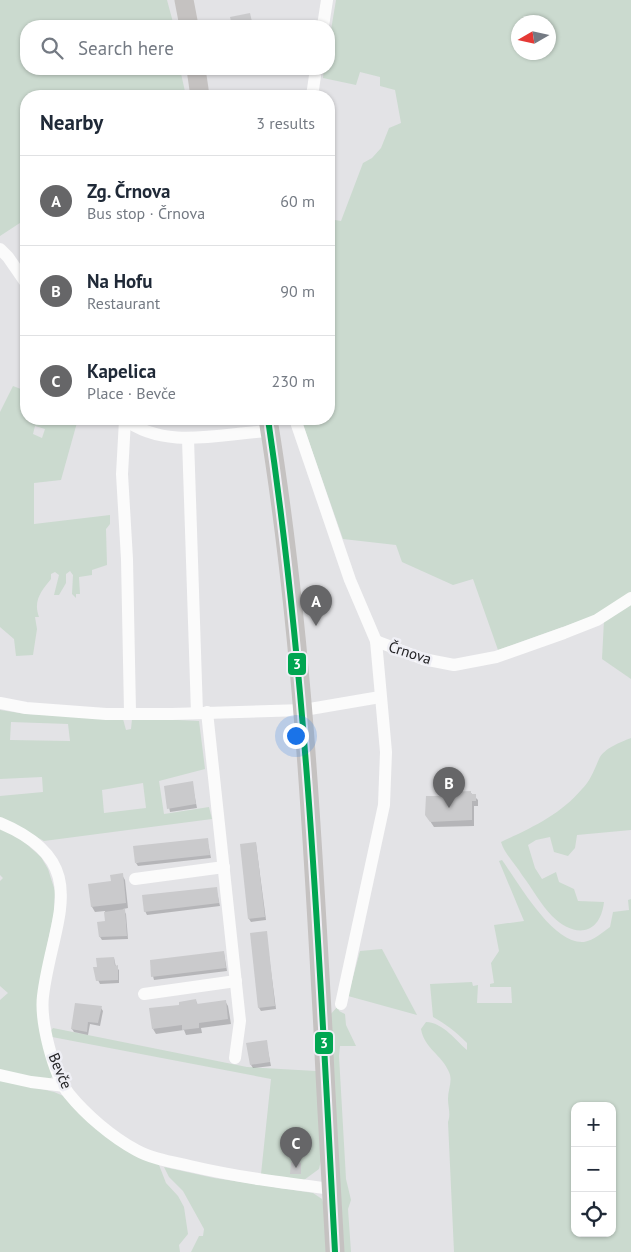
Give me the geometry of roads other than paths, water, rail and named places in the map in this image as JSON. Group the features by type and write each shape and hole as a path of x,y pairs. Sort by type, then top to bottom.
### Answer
{"main road":[{"path":"184,0 188,20"},
{"path":"197,75 199,90"},
{"path":"269,425 296,621 304,710 313,830 335,1252"}],"street":[{"path":"324,20 327,0"},
{"path":"313,90 315,75"},
{"path":"0,250 8,257 20,274"},
{"path":"124,425 122,474 127,559 130,712"},
{"path":"137,425 162,436 188,439 269,425"},
{"path":"297,425 350,580 376,641"},
{"path":"188,439 202,713 224,867 240,1021 235,1058"},
{"name":"Črnova","path":"341,1004 384,805 386,752 376,641 423,659 454,665 496,657 564,633 597,620 631,598"},
{"path":"0,703 26,708 96,713 202,713 304,710 380,697"},
{"name":"Bevče","path":"0,823 19,831 44,850 56,866 61,882 60,912 42,998 46,1036 68,1093 104,1128 144,1153 165,1161 218,1172 332,1189"},
{"path":"135,879 224,867"},
{"path":"144,994 236,981"},
{"path":"0,1075 31,1082 65,1086"}],"place":[{"name":"Zg. Črnova","path":"316,626"},
{"name":"Na Hofu","path":"449,808"},
{"name":"Kapelica","path":"296,1168"}]}
